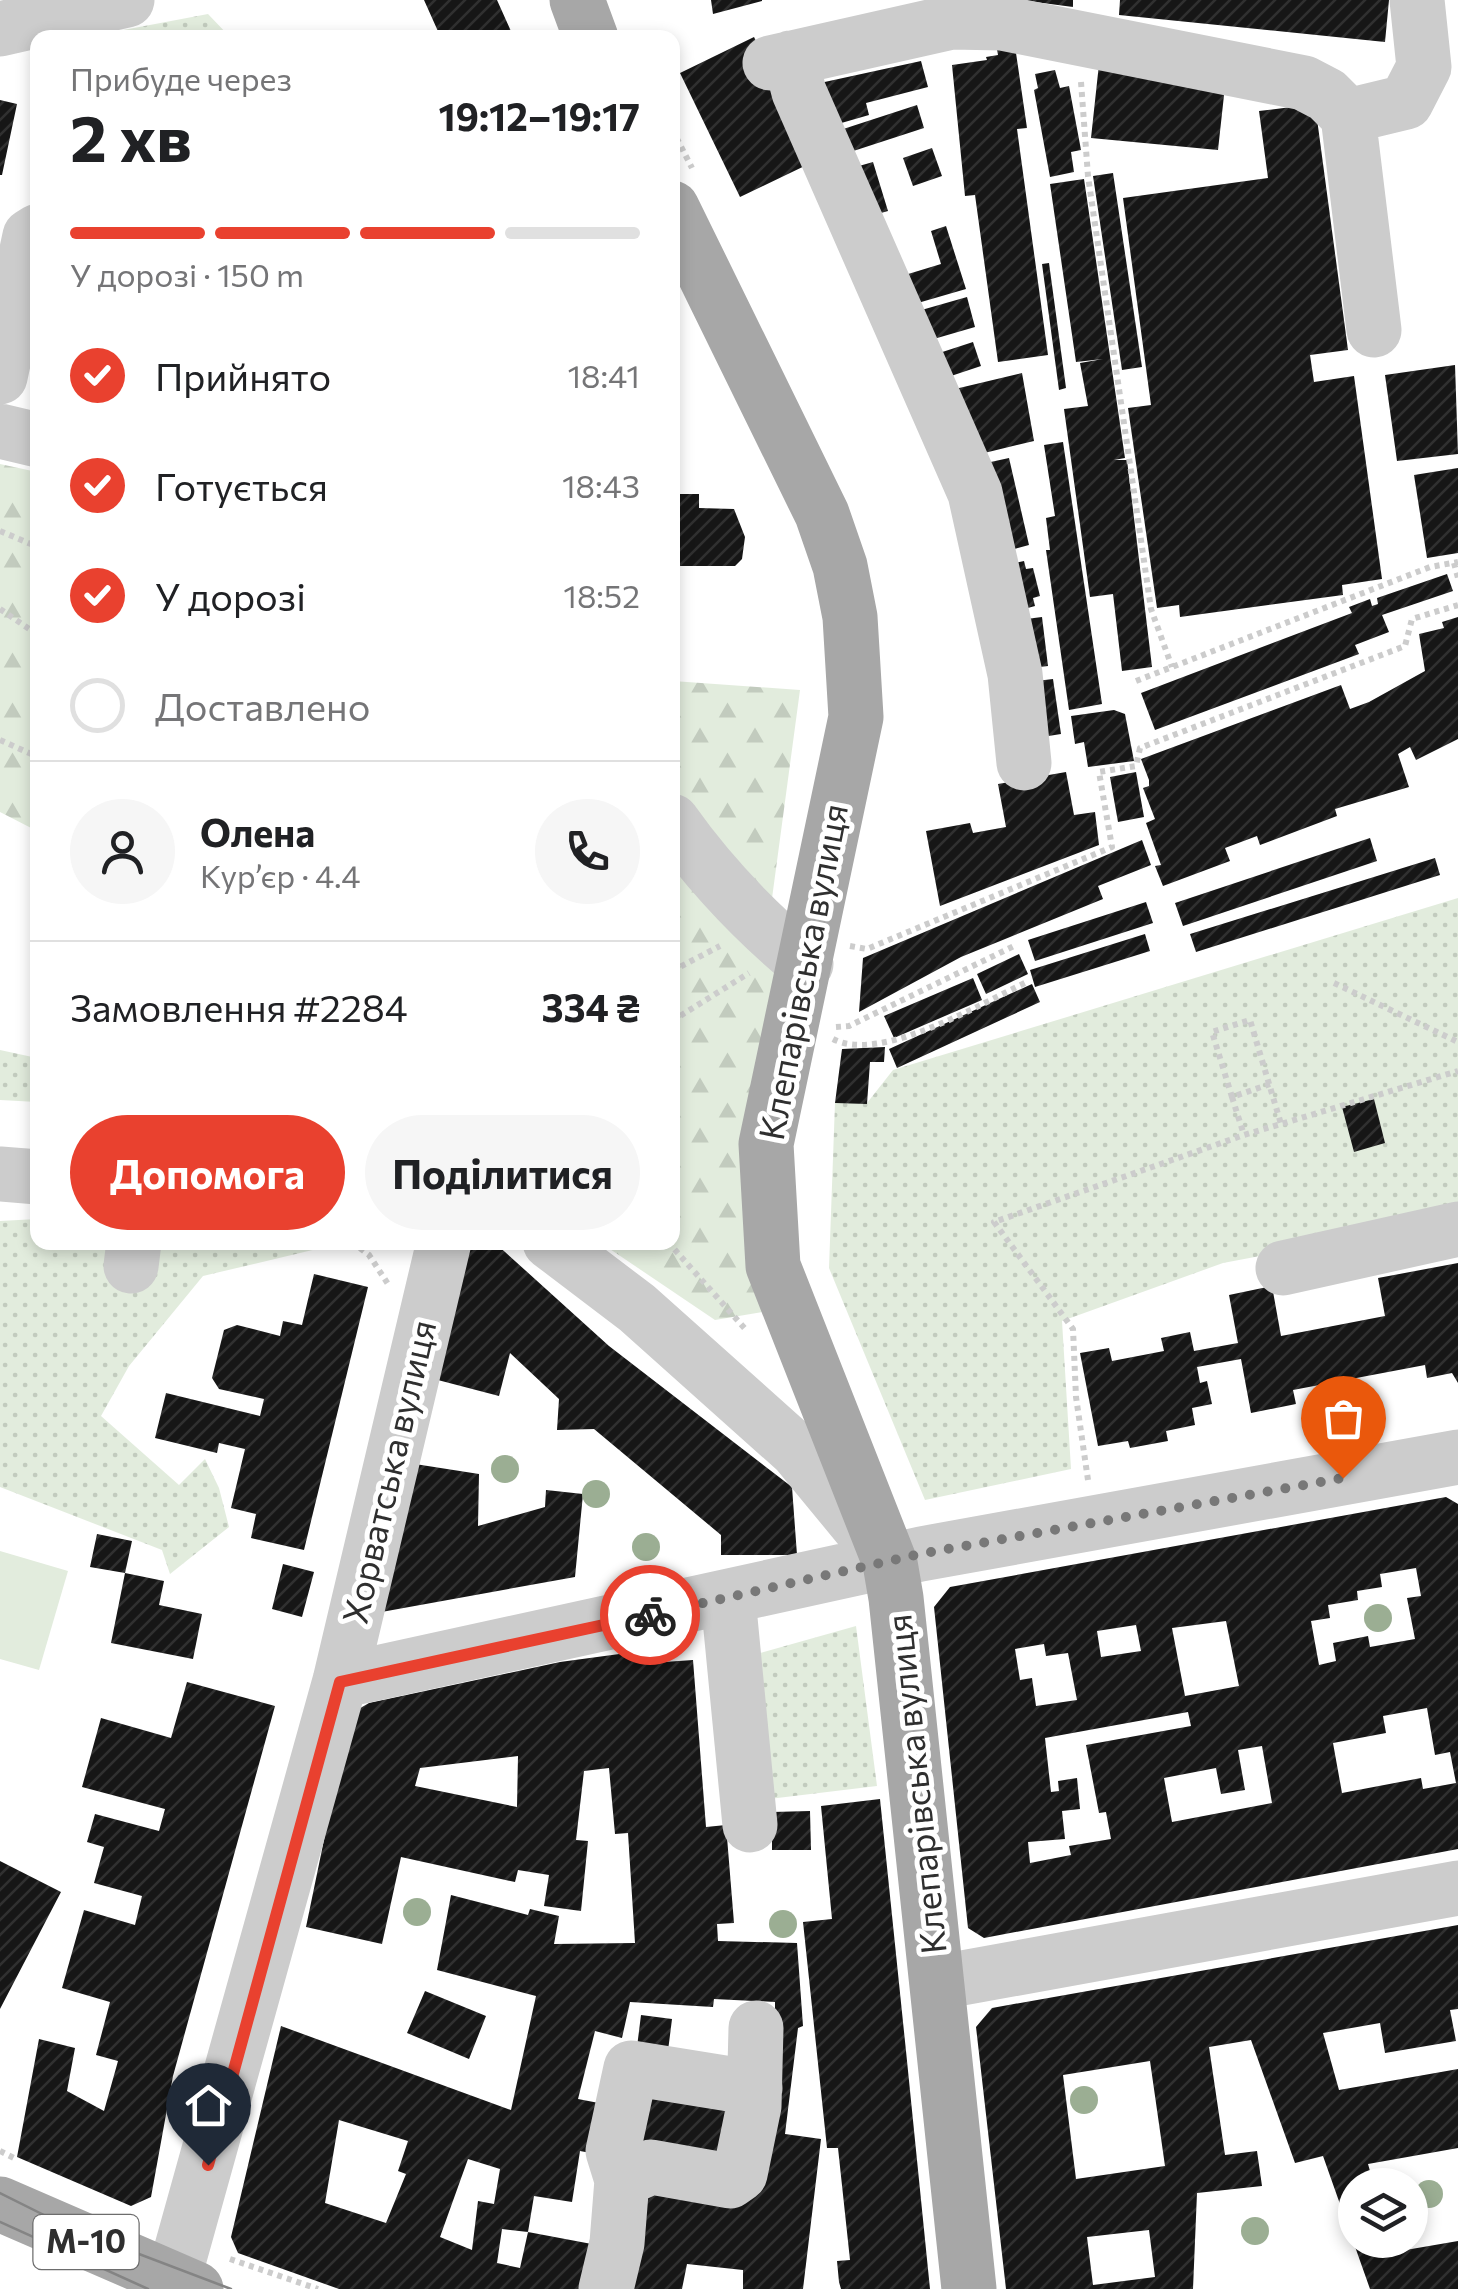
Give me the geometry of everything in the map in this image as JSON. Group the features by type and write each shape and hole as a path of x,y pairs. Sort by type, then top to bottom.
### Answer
{"main road":[{"path":"577,0 588,30"},
{"name":"Клепарівська вулиця","path":"680,224 822,514 840,566 850,618 856,717 801,957 766,1144 773,1266 890,1563 940,1982 969,2289"},
{"name":"М-10","path":"0,2204 199,2276"}],"street":[{"path":"0,29 126,0"},
{"path":"1348,116 1406,102 1424,67 1417,0"},
{"path":"1024,763 1015,674 976,493 799,92 780,61 952,11 1304,83 1326,94 1348,116 1374,330"},
{"path":"0,377 30,236"},
{"path":"0,431 30,438"},
{"path":"680,831 741,906 801,957"},
{"path":"0,1174 30,1176"},
{"path":"1282,1268 1458,1229"},
{"name":"Хорватська вулиця","path":"199,2276 442,1250"},
{"path":"560,1250 636,1308 797,1450 890,1563"},
{"path":"340,1682 890,1563 1458,1457"},
{"path":"728,1598 750,1825"},
{"path":"940,1982 1458,1888"},
{"path":"622,2180 651,2167 730,2181 740,2174 755,2088 756,2028"},
{"path":"606,2289 617,2243 622,2180 613,2151 631,2068 755,2088"}],"path":[{"path":"1086,40 1081,84 1088,176 1151,609 1172,668"},
{"path":"0,531 30,544"},
{"path":"1136,681 1430,567 1456,562 1458,578"},
{"path":"680,1017 801,957 866,949 1112,847 1099,772 1136,766 1140,748 1405,646 1412,619 1458,605"},
{"path":"0,609 30,630"},
{"path":"0,740 30,754"},
{"path":"832,1028 849,1026 1014,946"},
{"path":"830,1037 844,1045 889,1043 1027,982"},
{"path":"1334,982 1458,1042"},
{"path":"1244,1136 1212,1032 1250,1020 1281,1124"},
{"path":"1106,1477 1088,1480 1073,1330 994,1222 1244,1136 1458,1071"},
{"path":"1232,1097 1270,1084"},
{"path":"675,1250 761,1346"},
{"path":"199,2276 318,2289"}],"green space":[{"path":"208,14 223,30 123,30"},
{"path":"0,464 30,470 30,827 0,812"},
{"path":"680,681 800,690 766,943 788,978 768,1311 715,1320 611,1250 680,1250"},
{"path":"1458,898 1458,1219 1223,1263 1062,1321 1071,1469 925,1500 829,1268 835,1103 867,1103 893,1070"},
{"path":"0,1050 30,1056 30,1102 0,1100"},
{"path":"30,1219 30,1250 312,1250 203,1276 129,1366 101,1416 179,1485 205,1459 219,1488 229,1527 170,1574 162,1550 0,1487 0,1221"},
{"path":"0,1551 68,1571 39,1670 0,1659"},
{"path":"856,1626 877,1786 769,1799 760,1653"}],"building":[{"path":"424,0 497,0 510,30 437,30"},
{"path":"711,0 762,0 762,1 713,14"},
{"path":"1020,0 1073,0 1073,7"},
{"path":"1120,0 1389,0 1385,42 1119,15"},
{"path":"754,37 815,161 740,197 680,73"},
{"path":"996,44 1016,53 1027,128 1017,129 1048,355 998,362 975,195 965,196 952,65 998,55"},
{"path":"921,61 928,87 866,103 869,115 831,126 820,83"},
{"path":"1099,64 1226,77 1218,150 1091,138"},
{"path":"1055,70 1060,88 1069,86 1081,150 1071,152 1074,172 1050,177 1034,90 1038,88 1035,74"},
{"path":"0,100 17,104 2,175 0,175"},
{"path":"1315,104 1348,350 1310,355 1314,382 1354,376 1382,579 1342,585 1343,595 1180,617 1179,605 1157,608 1128,408 1151,405 1123,198 1268,178 1259,111"},
{"path":"917,105 924,128 838,156 831,133"},
{"path":"932,148 942,176 913,186 903,158"},
{"path":"873,162 888,211 867,217 852,168"},
{"path":"1113,173 1142,367 1122,370 1093,176"},
{"path":"1084,179 1125,458 1114,460 1127,460 1152,667 1122,671 1113,594 1090,597 1064,409 1088,406 1080,363 1103,359 1076,362 1050,184"},
{"path":"946,226 966,289 904,307 895,278 941,264 931,231"},
{"path":"1049,263 1066,388 1059,390 1042,264"},
{"path":"967,297 975,327 920,343 911,313"},
{"path":"973,342 981,366 936,381 927,357"},
{"path":"1455,365 1458,454 1397,461 1385,375"},
{"path":"1022,373 1034,441 972,456 955,389"},
{"path":"1063,442 1102,704 1069,710 1046,550 1050,550 1046,518 1055,516 1044,445"},
{"path":"1009,458 1029,545 1007,551 986,463"},
{"path":"1458,468 1458,553 1427,558 1414,475"},
{"path":"680,494 699,494 699,508 734,509 745,537 742,559 735,566 680,566"},
{"path":"1024,561 1026,569 1033,568 1040,596 1033,598 1035,606 1017,611 1006,565"},
{"path":"1447,574 1453,591 1382,615 1389,632 1355,645 1359,654 1155,730 1141,693 1352,613 1349,607 1370,599 1372,606 1378,604 1377,598"},
{"path":"1042,617 1048,666 1024,669 1018,620"},
{"path":"1458,617 1458,739 1416,760 1410,747 1398,754 1409,787 1335,809 1337,816 1260,845 1257,836 1225,848 1230,861 1163,886 1155,866 1161,865 1146,823 1155,819 1143,788 1149,786 1149,780 1141,759 1341,685 1350,709 1369,702 1425,671 1419,634 1444,628 1442,622"},
{"path":"1053,679 1061,734 1036,738 1028,682"},
{"path":"1114,710 1125,714 1134,761 1088,767 1084,742 1075,744 1071,716"},
{"path":"1066,772 1074,815 1095,812 1099,845 940,906 926,831 970,823 973,833 1006,827 998,784"},
{"path":"1136,772 1144,817 1118,822 1110,777"},
{"path":"1370,838 1377,861 1183,926 1175,903"},
{"path":"1142,840 1151,865 1098,886 1103,899 961,957 859,1012 863,958"},
{"path":"1435,858 1440,875 1196,952 1190,934"},
{"path":"1146,902 1153,923 1035,961 1028,940"},
{"path":"1145,934 1150,951 1035,987 1030,970"},
{"path":"1019,954 1028,974 986,994 977,974"},
{"path":"973,978 982,1000 894,1038 884,1016"},
{"path":"1032,984 1040,1002 897,1068 889,1049"},
{"path":"885,1047 884,1062 870,1062 867,1104 835,1103 842,1049"},
{"path":"1374,1099 1385,1143 1354,1152 1342,1107"},
{"path":"459,1250 503,1250 609,1346 792,1487 797,1555 721,1555 721,1535 594,1429 557,1430 559,1399 510,1353 499,1396 434,1379"},
{"path":"1458,1263 1458,1383 1452,1373 1427,1378 1425,1365 1293,1390 1296,1404 1251,1413 1241,1359 1197,1367 1200,1383 1207,1381 1212,1404 1192,1408 1195,1425 1166,1431 1168,1441 1130,1448 1128,1441 1098,1446 1080,1353 1109,1348 1112,1361 1164,1351 1161,1338 1190,1332 1194,1351 1238,1343 1229,1295 1272,1286 1281,1336 1385,1316 1378,1278"},
{"path":"314,1274 368,1287 304,1550 251,1538 256,1514 231,1508 245,1449 219,1443 217,1453 155,1438 166,1393 260,1416 264,1399 219,1389 212,1378 224,1330 237,1325 280,1336 283,1321 302,1325"},
{"path":"415,1464 479,1474 478,1526 545,1507 546,1490 583,1494 575,1577 376,1613"},
{"path":"1446,1497 1458,1504 1458,1849 984,1938 968,1928 934,1607 950,1587","holes":["1416,1568 1421,1596 1407,1598 1415,1639 1370,1647 1368,1636 1333,1643 1336,1661 1319,1665 1311,1621 1330,1618 1328,1605 1358,1600 1357,1591 1382,1587 1380,1574","1226,1621 1239,1686 1185,1696 1172,1628","1136,1625 1141,1651 1101,1657 1097,1631","1044,1644 1046,1656 1068,1653 1077,1700 1036,1706 1032,1678 1020,1680 1015,1649","1427,1708 1435,1755 1450,1752 1456,1783 1423,1789 1421,1778 1342,1793 1333,1743 1386,1733 1383,1716","1188,1712 1191,1726 1086,1745 1099,1813 1106,1812 1111,1839 1069,1846 1071,1855 1030,1863 1028,1842 1065,1839 1062,1811 1080,1809 1077,1778 1058,1781 1059,1791 1051,1792 1045,1738","1262,1746 1272,1803 1172,1822 1164,1778 1216,1768 1221,1794 1245,1790 1238,1750"]},
{"path":"97,1534 132,1541 125,1573 90,1567"},
{"path":"283,1564 314,1572 302,1617 272,1609"},
{"path":"125,1573 164,1581 159,1605 202,1614 193,1659 111,1643"},
{"path":"649,1650 650,1663 693,1660 706,1827 726,1825 734,1923 717,1924 718,1941 797,1943 803,2026 798,2028 785,2134 821,2139 803,2289 743,2289 743,2270 687,2264 682,2289 629,2289 652,2176 746,2197 775,2027 775,2002 714,1999 713,2007 630,2002 622,2038 595,2031 578,2099 604,2104 596,2154 580,2151 572,2202 534,2196 528,2232 597,2245 587,2289 339,2289 238,2253 231,2237 281,2026 511,2110 536,1996 437,1970 451,1895 528,1915 530,1909 559,1916 554,1944 635,1943 628,1833 615,1834 609,1768 584,1771 576,1840 588,1841 581,1911 544,1906 549,1875 518,1870 515,1882 401,1857 382,1944 306,1927 350,1714 369,1703 560,1662","holes":["518,1756 517,1807 415,1786 420,1768","339,2120 408,2141 398,2171 406,2174 386,2223 325,2203","468,2159 500,2169 494,2204 478,2201 472,2250 440,2237","502,2229 528,2232 520,2268 497,2263"]},
{"path":"187,1682 275,1706 173,2076 151,2197 131,2206 17,2157 39,2039 75,2048 67,2091 104,2111 118,2061 96,2055 110,2002 62,1988 84,1910 135,1925 142,1896 94,1883 104,1847 87,1842 95,1814 159,1831 165,1809 82,1787 101,1718 171,1738"},
{"path":"880,1799 930,2289 841,2289 839,2282 837,2261 850,2260 838,2148 827,2148 803,1922 832,1919 821,1806"},
{"path":"810,1811 811,1850 772,1850 772,1812"},
{"path":"0,1861 61,1892 0,2009"},
{"path":"1458,1925 1458,2009 1450,2010 1456,2041 1385,2053 1380,2023 1323,2033 1339,2090 1458,2069 1458,2148 1368,2164 1369,2168 1338,2168 1338,2198 1323,2156 1295,2163 1251,2040 1209,2047 1225,2155 1257,2151 1262,2186 1197,2193 1193,2289 1006,2289 976,2027 992,2008","holes":["1150,2061 1165,2166 1076,2179 1063,2075","1149,2230 1155,2277 1093,2285 1087,2237"]},
{"path":"425,1991 486,2016 469,2059 407,2033"},
{"path":"641,2015 672,2019 667,2059 636,2055"},
{"path":"645,2085 746,2105 732,2173 624,2154"},
{"path":"1458,2241 1458,2289 1370,2289 1359,2258 1428,2258 1428,2246"}],"tram line":[{"path":"0,2193 68,2227 231,2289"},
{"path":"0,2222 148,2289"}],"way so far":[{"path":"650,1615 920,1554 1343,1478"}],"route":[{"path":"208,2165 340,1682 650,1615"}]}
